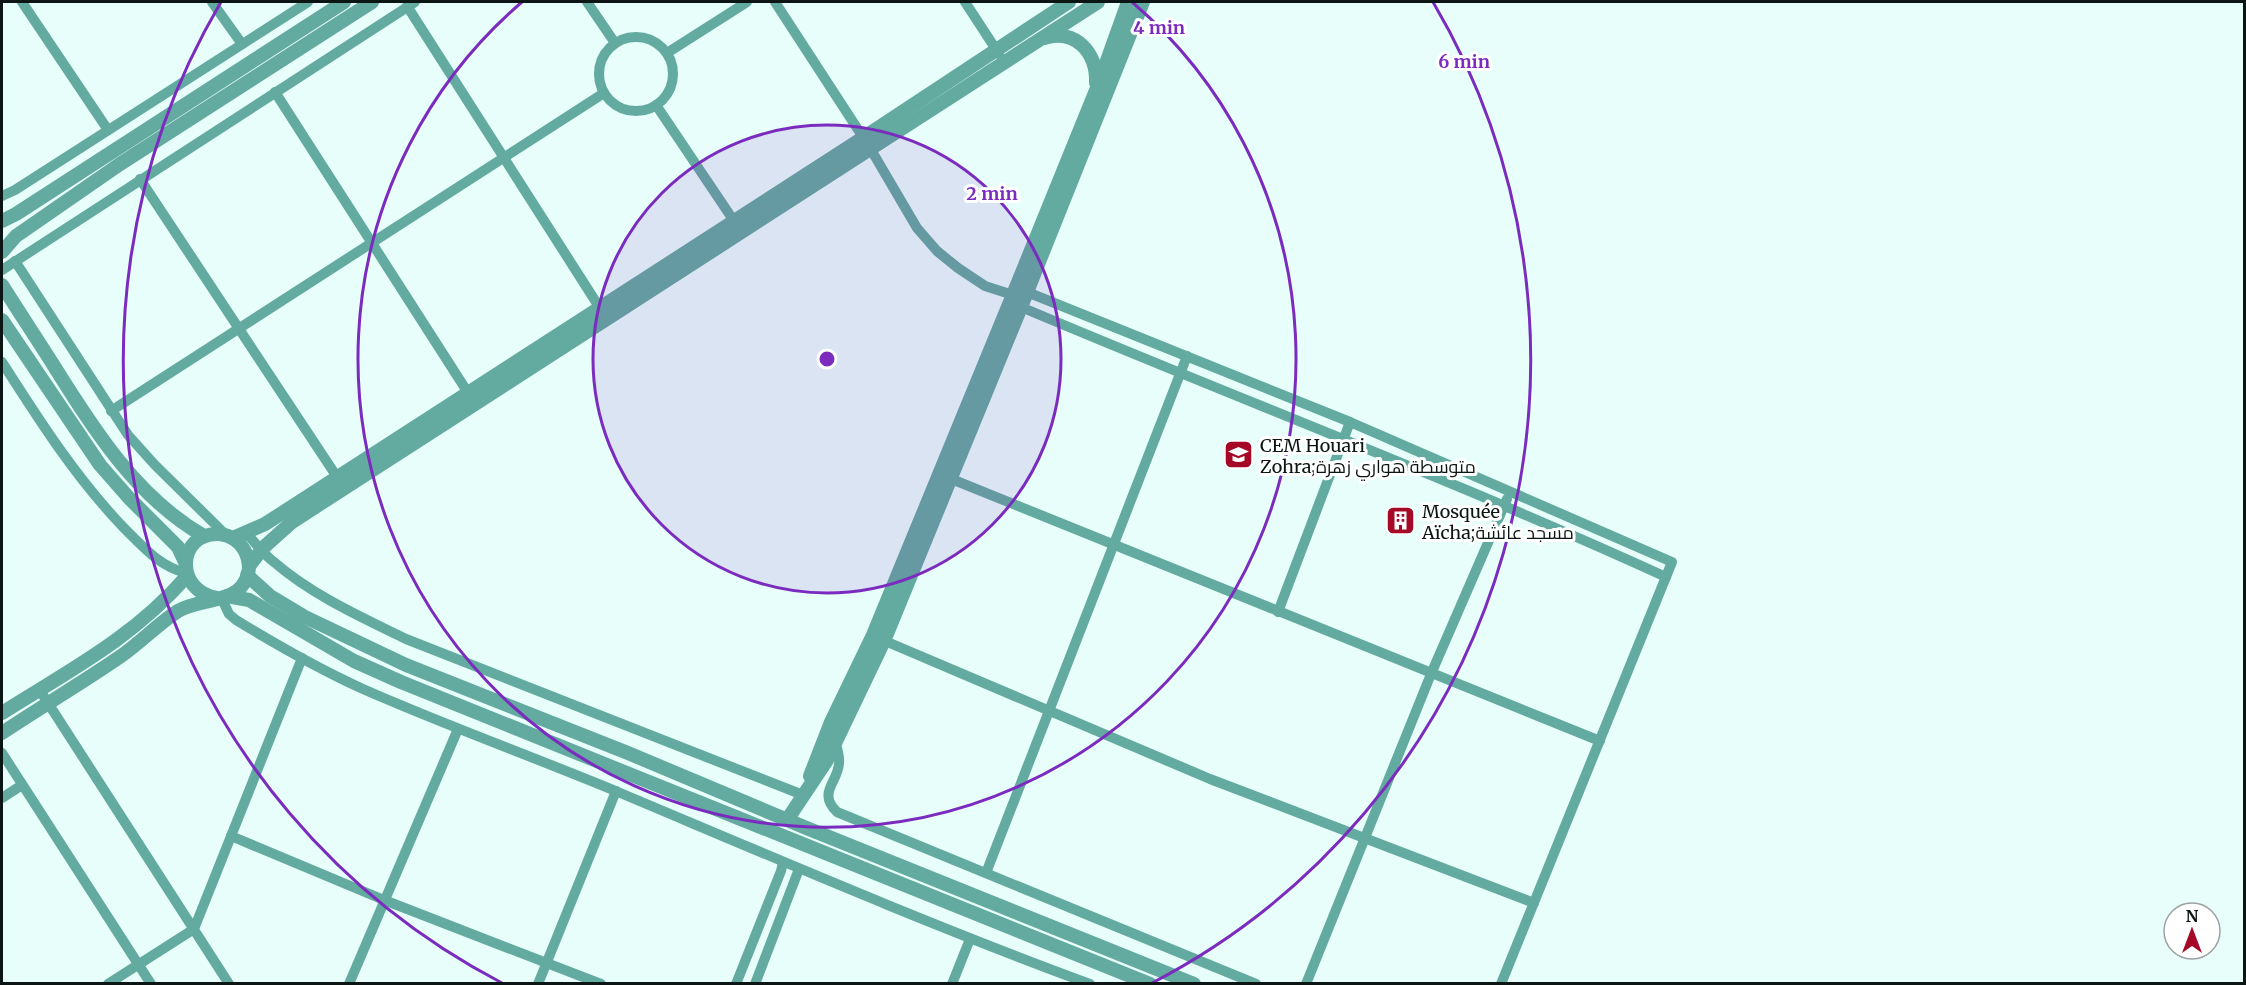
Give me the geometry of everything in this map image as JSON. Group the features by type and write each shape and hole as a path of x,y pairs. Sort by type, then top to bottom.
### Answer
{"street":[{"path":"22,2 108,130"},
{"path":"212,2 242,44"},
{"path":"2,196 15,190 308,2"},
{"path":"2,220 16,214 344,2"},
{"path":"2,252 16,236 120,164 372,2"},
{"path":"587,2 615,43"},
{"path":"667,52 747,2"},
{"path":"775,2 866,143 917,228 937,251 985,286 1012,295 1028,291 1350,422 1672,562 1501,984"},
{"path":"965,2 1001,56"},
{"path":"2,733 136,645 175,613 185,607 222,597 243,585 248,571 262,550 292,522 471,398 1001,56 1069,2"},
{"path":"1037,41 1098,2"},
{"path":"945,476 1012,295 1090,106 1128,2"},
{"path":"787,820 822,769 836,743 945,476 1028,291 1143,2"},
{"path":"2,270 411,4 503,158 603,313"},
{"path":"1001,56 1053,35 1078,41 1094,60 1096,72 1090,106"},
{"path":"634,36 647,38 658,43 667,52 674,75 665,97 656,105 645,110 633,111 612,102 604,93 599,81 598,68 602,56 621,39 634,36"},
{"path":"275,92 471,398"},
{"path":"111,411 240,330 604,93"},
{"path":"656,105 738,226"},
{"path":"140,180 337,477"},
{"path":"15,261 128,435 155,465 235,535 262,550 274,562 350,612 406,639 803,795"},
{"path":"2,285 95,431 129,473 163,507 183,524 204,536"},
{"path":"1012,295 1021,307 1179,374 1506,505 1666,577"},
{"path":"2,320 100,465 178,547 186,570 198,591 207,596 249,600 354,661 1150,984"},
{"path":"986,873 1186,356"},
{"path":"2,362 47,433 104,507 158,561 171,569 186,570"},
{"path":"2,713 122,638 154,611 186,570 188,551 195,542 204,536 235,535 265,524 337,477 471,398"},
{"path":"1278,612 1350,422"},
{"path":"945,476 1600,741"},
{"path":"1306,984 1431,674 1506,505 1510,491"},
{"path":"235,535 248,556 248,571 270,596 304,617 406,665 1194,984"},
{"path":"222,597 229,614 236,620 302,658 362,688 970,939 1090,984"},
{"path":"878,638 1210,779 1534,903"},
{"path":"803,795 831,722 878,638"},
{"path":"108,984 194,929 302,658"},
{"path":"39,689 229,984"},
{"path":"349,984 458,729"},
{"path":"836,743 840,763 828,795 830,804 837,812 1256,984"},
{"path":"2,753 151,984"},
{"path":"2,798 22,785"},
{"path":"538,984 616,791"},
{"path":"231,836 384,900 601,984"},
{"path":"736,984 783,862"},
{"path":"755,984 800,869"},
{"path":"952,984 970,939"}],"place":[{"name":"CEM Houari Zohra;متوسطة هواري زهرة","path":"1239,455"},
{"name":"Mosquée Aïcha;مسجد عائشة","path":"1401,521"}]}
